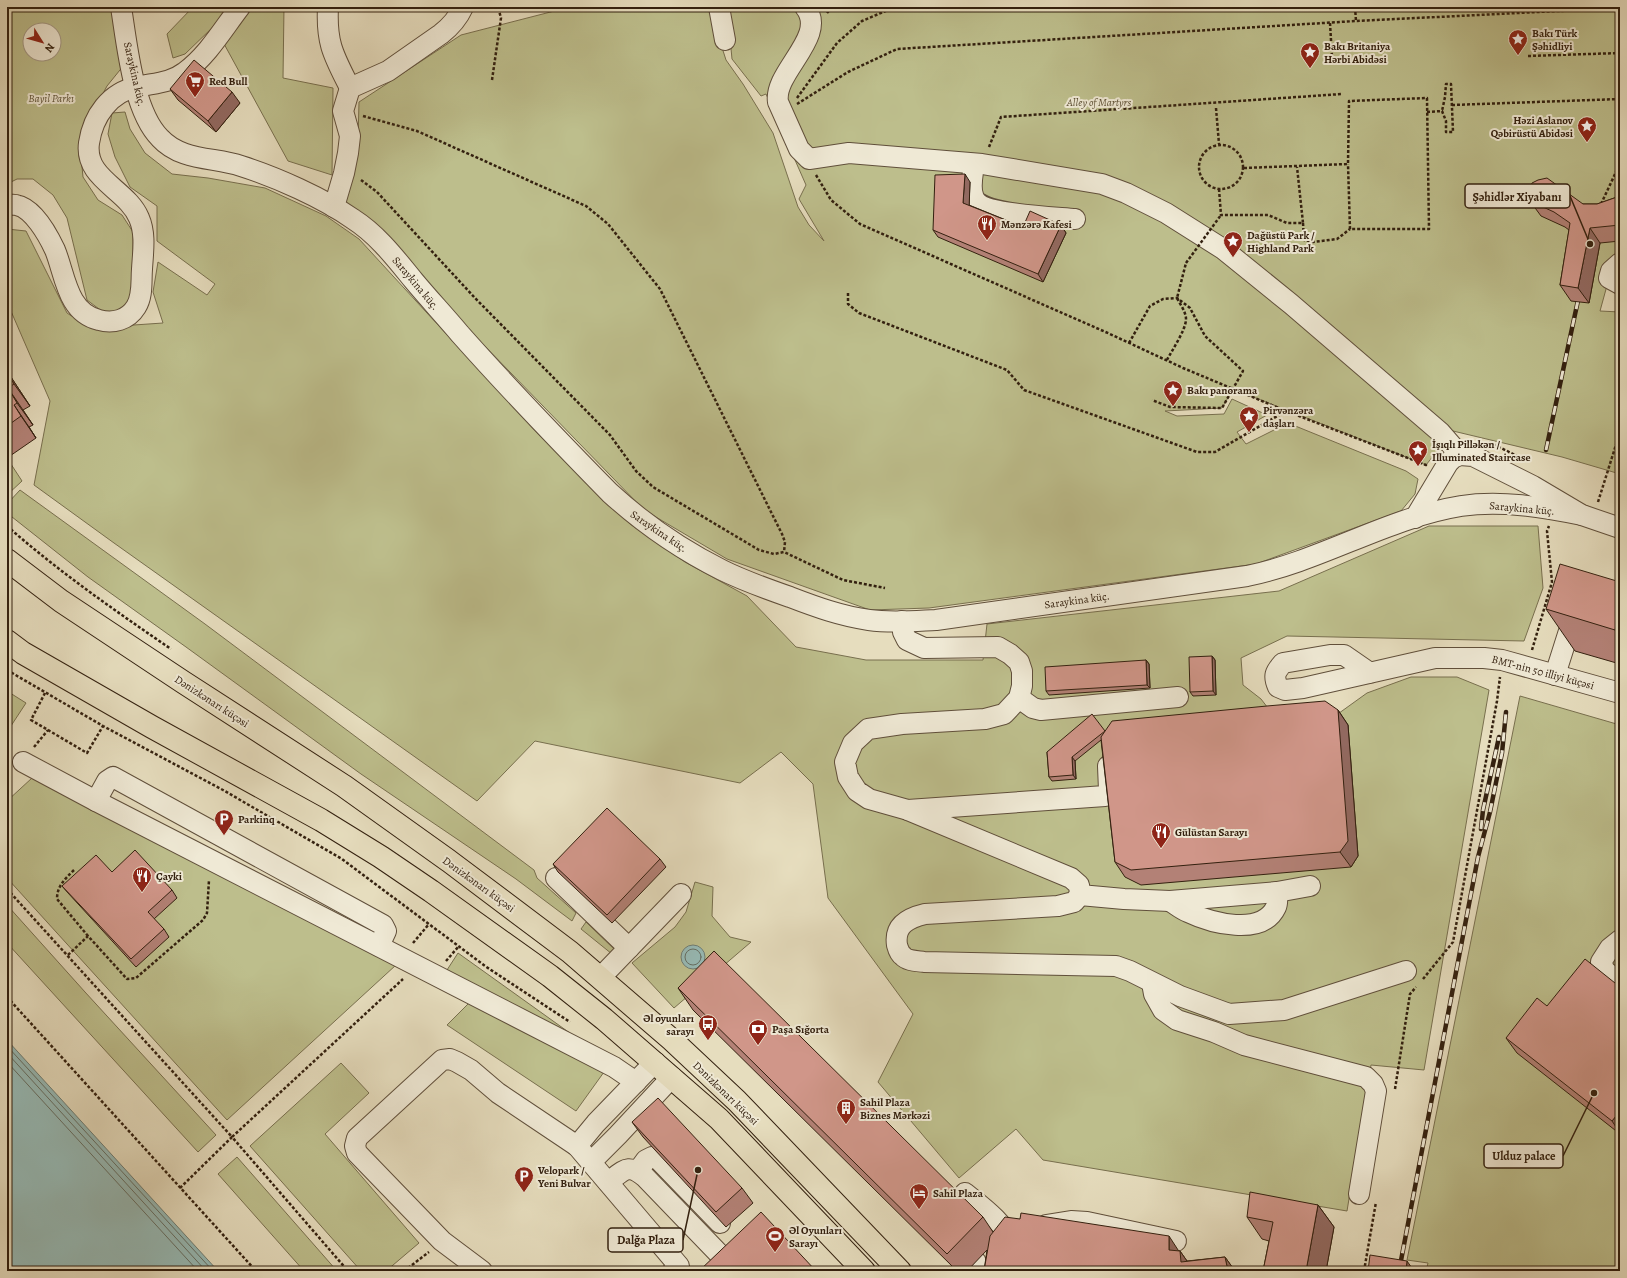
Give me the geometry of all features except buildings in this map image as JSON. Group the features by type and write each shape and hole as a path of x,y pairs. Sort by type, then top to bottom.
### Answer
{"highway":[{"name":"Dənizkənarı küçəsi","path":"7,560 61,600 183,682 344,786 535,924 672,1040 737,1101 900,1271"},
{"path":"7,641 23,652 152,727 321,820 381,857 550,976 655,1062 719,1119 864,1271"}],"street":[{"name":"Saraykina küç.","path":"121,7 135,87 141,108 155,133 166,144 174,150 185,154 227,161 287,184 334,207 362,225 390,251 475,351 610,493 629,511 661,534 721,570 826,611 871,621 936,620 1248,576 1276,570 1415,518 1463,506 1498,504 1591,512"},
{"path":"7,206 16,205 32,214 44,230 55,250 70,293 76,305 85,314 99,320 111,321 124,319 132,313 139,303 141,292 143,236 139,218 133,208 98,174 92,164 89,143 98,116 105,105 118,93 135,87 161,83 185,72 202,56 240,7"},
{"path":"328,7 327,25 329,41 350,88 343,111 350,136 344,173 334,207"},
{"path":"350,88 388,70 441,34 449,28 463,7"},
{"path":"719,7 725,40"},
{"path":"805,7 808,10 810,22 809,34 802,49 779,86 777,95 778,102 799,149 809,159 849,153 978,164 1102,184 1126,193 1166,213 1223,249 1251,271 1440,432 1460,455"},
{"path":"978,164 972,189 974,199 984,207 1008,213 1075,219"},
{"path":"1620,263 1611,271 1609,278 1620,284"},
{"path":"1415,518 1448,464 1453,458 1460,455 1473,456 1533,486 1591,512 1620,528"},
{"path":"1556,675 1580,597"},
{"path":"902,621 902,632 907,640 924,648 998,647 1010,654 1019,662 1022,672 1022,686 1019,698 1004,714 985,719 902,724 868,729 853,743 845,762 848,777 857,791 869,799 908,810 1072,878 1079,885 1080,895 1074,902 1058,906 925,914 911,917 901,926 896,938 898,949 903,957 924,962 1116,966 1130,971 1180,996 1229,1014 1284,1010 1406,971"},
{"name":"BMT-nin 50 illiyi küçəsi","path":"1370,673 1435,658 1484,658 1502,660 1620,693"},
{"path":"1019,698 1033,708 1041,710 1178,697"},
{"path":"908,810 1105,796 1109,790 1110,783 1105,749"},
{"path":"23,762 614,1067 636,1082"},
{"path":"96,801 107,781 113,777 383,925 386,931 379,946"},
{"path":"556,878 629,948"},
{"path":"1080,895 1170,901 1278,892 1310,886"},
{"path":"1170,901 1187,912 1204,919 1229,924 1249,925 1266,919 1272,915 1277,906 1278,892"},
{"path":"600,978 681,894"},
{"path":"1620,940 1610,948 1600,962 1605,971 1620,982"},
{"path":"1152,983 1154,994 1163,1010 1177,1020 1214,1032 1244,1045 1366,1077 1373,1084 1376,1091 1367,1198"},
{"path":"1214,1032 1229,1014"},
{"path":"482,1271 442,1241 357,1153 355,1146 358,1138 442,1060 450,1059 471,1070 498,1093 577,1146 679,1266 673,1271"},
{"path":"577,1146 596,1123 655,1062"},
{"path":"591,1162 672,1077"},
{"path":"638,1171 646,1160 652,1157 657,1158 720,1223"},
{"path":"608,1182 626,1169 632,1168 638,1171 724,1259"},
{"path":"965,1193 995,1219 1006,1233 1008,1242"},
{"path":"995,1271 1008,1242 1028,1229 1071,1221 1087,1222 1176,1241"}],"path":[{"path":"492,80 501,18 498,7"},
{"path":"895,7 862,20 837,43 794,104 848,72 897,49 1356,21 1620,8"},
{"path":"1355,7 1356,21"},
{"path":"1330,23 1332,57"},
{"path":"1528,56 1620,53"},
{"path":"1446,84 1452,84 1452,132 1446,132 1446,121 1442,111 1446,84"},
{"path":"978,164 1001,117 1342,94"},
{"path":"1297,167 1304,240 1313,242 1337,240 1350,229 1429,229 1427,98 1349,101 1348,164 1350,229"},
{"path":"1452,105 1620,99"},
{"path":"1216,108 1219,144"},
{"path":"343,111 417,131 586,206 608,224 660,289 782,534 785,542 784,552"},
{"path":"1427,112 1442,111"},
{"path":"1219,144 1234,148 1240,153 1244,168 1242,175 1233,186 1220,189 1206,183 1202,178 1199,164 1201,157 1206,151 1212,146 1219,144"},
{"path":"1600,206 1616,172 1620,149"},
{"path":"809,159 831,200 860,224 1233,389 1426,465"},
{"path":"1244,168 1348,164"},
{"path":"344,173 361,180 377,192 475,298 610,434 636,471 653,487 759,550 774,554 784,552 843,580 885,588"},
{"path":"1167,360 1182,332 1186,320 1177,298 1186,263 1221,215 1220,189"},
{"path":"1221,215 1268,216 1287,223 1303,223"},
{"path":"848,293 848,304 859,313 1007,370 1024,390 1197,452 1216,452 1286,411"},
{"path":"1130,343 1150,306 1163,299 1177,298 1190,308 1205,336 1243,371 1222,408 1170,407 1152,400"},
{"path":"1591,512 1620,432"},
{"path":"1532,650 1552,582 1547,531"},
{"path":"7,670 102,726 216,786 342,860 485,966 576,1026"},
{"path":"45,693 32,720 48,730 88,753 102,726"},
{"path":"1394,1094 1410,994 1453,942 1497,701"},
{"path":"23,762 48,730"},
{"path":"74,870 63,881 57,891 57,899 88,936 128,979 136,978 203,920 207,913 210,859"},
{"path":"7,889 232,1137 348,1271"},
{"path":"413,944 429,924"},
{"path":"68,955 88,936"},
{"path":"442,966 459,946"},
{"path":"180,1188 232,1137 417,966"},
{"path":"7,997 256,1271"},
{"path":"1364,1271 1367,1198"},
{"path":"404,1271 442,1241"}],"green space":[{"name":"Bayil Parkı","path":"7,7 113,7 124,65 107,86 89,120 80,146 83,177 98,200 122,215 133,232 133,282 129,301 119,312 103,312 87,300 67,218 53,195 33,179 17,179 7,184"},
{"path":"192,7 228,7 213,27 185,54 173,58 167,34"},
{"path":"251,7 284,7 283,78 333,88 332,175 288,161 223,42"},
{"name":"Alley of Martyrs","path":"570,7 709,7 726,60 743,84 773,133 798,207 809,225 824,241 799,199 806,185 766,94 761,96 732,59 727,7 1620,7 1620,263 1611,271 1600,311 1620,312 1620,474 1562,457 1453,431 1426,465 1233,389 1222,408 1165,411 1177,416 1224,414 1232,399 1267,415 1237,432 1246,444 1288,423 1406,471 1418,479 1415,494 1401,511 1256,564 929,608 870,610 727,559 644,510 341,198 358,141 359,102 461,35"},
{"path":"125,112 130,129 145,153 172,174 208,178 265,188 326,216 359,239 540,436 630,524 685,562 747,596 796,647 866,660 983,660 987,624 1279,591 1429,526 1538,526 1543,588 1524,641 1287,636 1241,658 1243,685 1261,699 1278,721 1335,716 1367,693 1411,677 1457,677 1489,690 1424,1070 1371,1065 1347,1211 1043,1160 1016,1129 959,1178 878,1082 913,1014 828,898 813,784 781,752 740,783 535,741 477,801 34,485 50,401 7,302 7,229 26,231 67,313 90,328 163,323 153,292 158,262 207,295 215,284 157,241 157,206 130,187 115,157 108,134 112,113"},
{"path":"7,458 22,481 7,495"},
{"path":"20,490 205,624 534,870 537,878 576,913 572,921 516,879 361,774 88,577 7,513 7,504"},
{"path":"7,691 26,703 7,732"},
{"path":"1520,696 1620,725 1620,1271 1426,1271 1428,1263 1407,1260"},
{"path":"32,778 216,870 396,965 227,1120 7,878 7,801"},
{"path":"695,882 713,887 712,916 730,937 751,942 674,1008 632,963 675,927 686,912"},
{"path":"7,905 216,1135 198,1152 7,943"},
{"path":"586,922 615,950 612,954 581,929"},
{"path":"458,953 588,1046 447,970"},
{"path":"470,1002 604,1072 576,1111 447,1025"},
{"path":"341,1063 369,1093 325,1134 419,1243 386,1271 361,1271 250,1146"},
{"path":"237,1157 337,1271 304,1271 218,1174"}],"water":[{"path":"693,945 702,948 705,957 702,966 693,969 684,966 681,957 684,948"},
{"path":"7,1040 218,1271 7,1271"}],"railway":[{"path":"1546,450 1580,291"},
{"path":"1399,1271 1478,857 1490,812 1502,753 1506,712"},
{"path":"1481,829 1483,810 1499,737"}],"place":[{"name":"Bakı Türk Şəhidliyi","path":"1518,56"},
{"name":"Bakı Britaniya Hərbi Abidəsi","path":"1310,69"},
{"name":"Red Bull","path":"195,98"},
{"name":"Həzi Aslanov Qəbirüstü Abidəsi","path":"1587,143"},
{"name":"Mənzərə Kafesi","path":"987,241"},
{"name":"Şəhidlər Xiyabanı","path":"1590,244"},
{"name":"Dağüstü Park / Highland Park","path":"1233,258"},
{"name":"Bakı panorama","path":"1173,407"},
{"name":"Pirvənzəra daşları","path":"1249,433"},
{"name":"İşıqlı Pilləkən / Illuminated Staircase","path":"1418,467"},
{"name":"Parkinq","path":"224,836"},
{"name":"Gülüstan Sarayı","path":"1161,849"},
{"name":"Çayki","path":"142,893"},
{"name":"Əl oyunları sarayı","path":"708,1041"},
{"name":"Paşa Sığorta","path":"758,1046"},
{"name":"Ulduz palace","path":"1594,1093"},
{"name":"Sahil Plaza Biznes Mərkəzi","path":"846,1125"},
{"name":"Dalğa Plaza","path":"698,1170"},
{"name":"Velopark / Yeni Bulvar","path":"524,1193"},
{"name":"Sahil Plaza","path":"919,1210"},
{"name":"Əl Oyunları Sarayı","path":"775,1253"}]}
